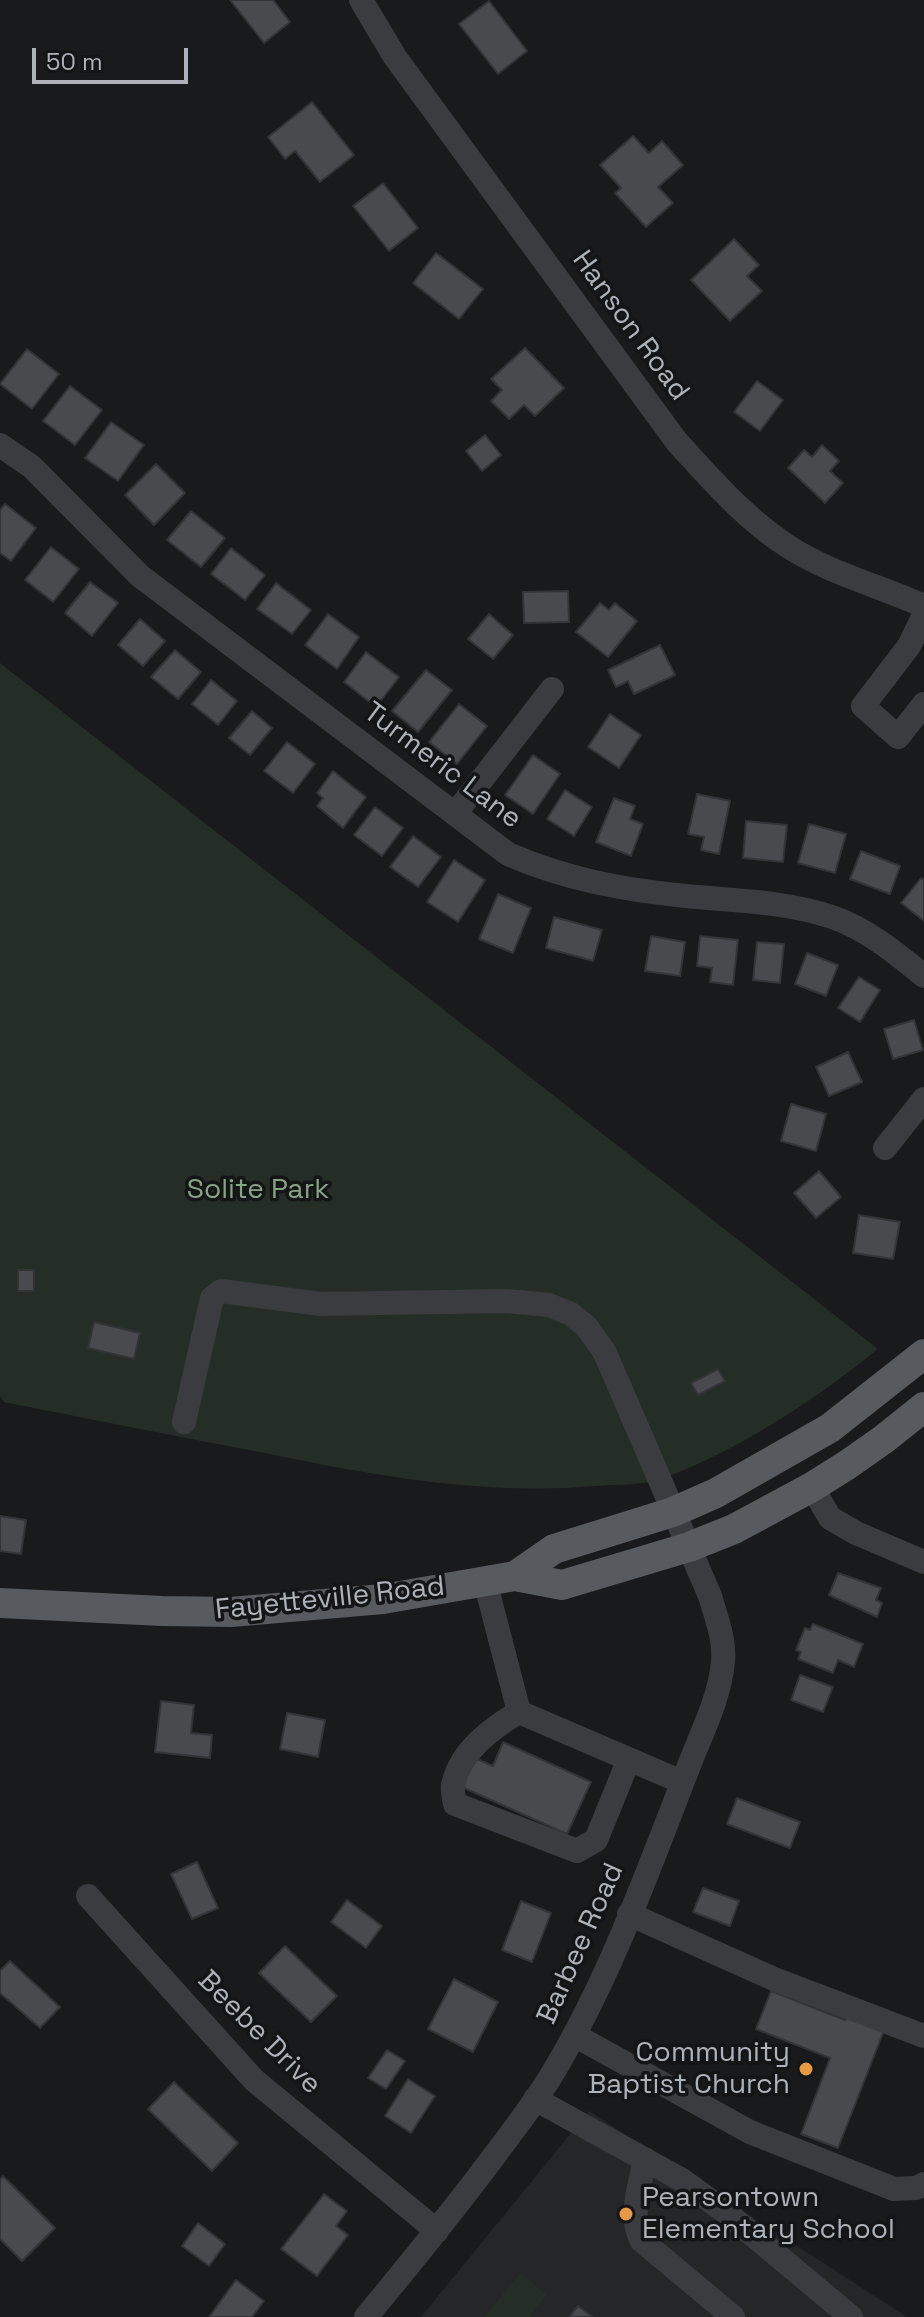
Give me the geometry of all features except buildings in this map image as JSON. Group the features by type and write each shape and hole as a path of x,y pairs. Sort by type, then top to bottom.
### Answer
{"main road":[{"name":"Fayetteville Road","path":"515,1576 554,1549 673,1512 716,1493 830,1428 924,1354"},
{"name":"Fayetteville Road","path":"0,1603 231,1612 383,1599 515,1576 562,1585 689,1547 734,1529 812,1487 884,1439 924,1407"}],"street":[{"name":"Hanson Road","path":"361,0 395,57 677,442 730,500 757,524 806,557 924,606"},
{"name":"Turmeric Lane","path":"0,445 32,467 140,576 508,854 544,870 625,888 774,904 833,917 876,939 924,976"},
{"path":"924,615 916,651 863,706 898,737 924,704"},
{"path":"455,814 552,689"},
{"path":"885,1148 924,1099"},
{"name":"Barbee Road","path":"184,1422 212,1298 221,1291 321,1304 507,1301 549,1305 563,1310 583,1323 601,1346 689,1547 721,1635 723,1662 715,1694 629,1914 574,2035 535,2099 437,2231 366,2317"},
{"path":"812,1487 824,1509 837,1522 924,1562"},
{"path":"485,1581 519,1712"},
{"path":"519,1712 500,1723 469,1751 452,1786 455,1804 577,1851 596,1840 629,1759"},
{"path":"519,1712 682,1782"},
{"name":"Beebe Drive","path":"88,1896 254,2080 437,2231"},
{"path":"629,1914 774,1979 924,2036"},
{"path":"574,2035 750,2132 894,2189 916,2188 924,2184"},
{"path":"535,2099 682,2180 723,2210 851,2317"},
{"path":"645,2159 636,2203 635,2226 641,2240 733,2317"}],"shaded area":[{"name":"Pearsontown Elementary School","path":"589,2111 907,2317 421,2317"}],"green space":[{"name":"Solite Park","path":"0,663 878,1349 775,1423 719,1454 646,1483 509,1488 424,1481 339,1468 4,1402 0,1396"},
{"path":"521,2273 546,2295 529,2317 484,2317"}],"place":[{"name":"Community Baptist Church","path":"806,2069"},
{"name":"Pearsontown Elementary School","path":"626,2214"}]}
